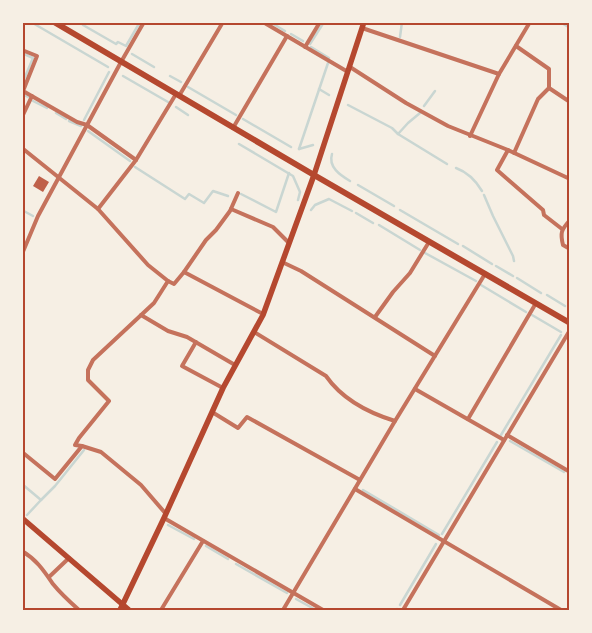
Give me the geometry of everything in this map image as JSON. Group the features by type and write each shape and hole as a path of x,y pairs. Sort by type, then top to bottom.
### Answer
{"highway":[{"path":"54,22 570,323"}],"main road":[{"path":"121,608 223,388 254,332 273,290 314,175 363,25"},
{"path":"22,518 69,558 121,608 129,610"}],"street":[{"path":"22,254 38,216 86,125 144,22"},
{"path":"98,209 136,160 223,22"},
{"path":"263,22 448,126 508,150 570,179"},
{"path":"305,47 320,22"},
{"path":"470,136 499,74 530,22"},
{"path":"566,22 570,25"},
{"path":"363,25 499,74"},
{"path":"233,128 287,36"},
{"path":"514,153 538,99 549,88 549,69 516,46"},
{"path":"22,50 37,56 23,91 77,122 86,125 136,160"},
{"path":"549,88 570,102"},
{"path":"22,117 32,96"},
{"path":"22,148 98,209 148,265 174,284 231,209 238,193"},
{"path":"508,150 497,170 543,210 544,215 562,229"},
{"path":"231,209 273,228 289,243"},
{"path":"570,220 562,229 561,237 563,245 570,249"},
{"path":"375,317 410,273 429,242"},
{"path":"282,262 301,271 435,356"},
{"path":"184,272 263,314"},
{"path":"283,610 485,274"},
{"path":"168,281 154,303 93,360 88,370 88,380 109,401 75,445 101,452 141,485 165,516 203,541 323,610"},
{"path":"468,419 536,303"},
{"path":"141,315 168,331 187,337 235,365"},
{"path":"403,610 570,330"},
{"path":"254,332 326,376 332,384 362,408 395,421"},
{"path":"196,342 182,366 223,388"},
{"path":"415,388 504,440"},
{"path":"212,412 238,428 247,417 360,480"},
{"path":"507,435 570,472"},
{"path":"22,452 56,479 82,446"},
{"path":"355,489 561,610"},
{"path":"161,610 203,541"},
{"path":"22,552 45,571 61,593 79,610"},
{"path":"49,577 69,558"}],"building":[{"path":"39,176 49,182 43,192 33,186"}],"waterway":[{"path":"31,22 108,67"},
{"path":"83,25 116,44 118,42 126,46 140,22"},
{"path":"270,22 285,31"},
{"path":"310,44 324,22"},
{"path":"400,37 402,22"},
{"path":"560,22 570,28"},
{"path":"291,34 303,41"},
{"path":"311,47 329,58"},
{"path":"22,53 33,58 22,84"},
{"path":"132,54 154,67"},
{"path":"299,149 328,63"},
{"path":"84,120 109,72"},
{"path":"123,76 168,102"},
{"path":"170,76 181,82"},
{"path":"188,87 236,115"},
{"path":"319,89 329,95"},
{"path":"424,106 435,91"},
{"path":"22,94 28,97"},
{"path":"33,101 47,108"},
{"path":"348,105 392,128 398,134 447,164"},
{"path":"176,107 188,115"},
{"path":"56,113 66,119"},
{"path":"398,134 420,113"},
{"path":"243,119 291,147"},
{"path":"69,121 81,126"},
{"path":"88,131 130,161"},
{"path":"239,144 293,176 300,192 298,200"},
{"path":"299,149 313,145"},
{"path":"332,154 333,167 350,181"},
{"path":"135,167 185,199 189,194 204,203 213,191 228,196"},
{"path":"456,168 471,177 482,191"},
{"path":"241,194 276,212 289,173"},
{"path":"358,185 394,206"},
{"path":"484,195 514,261"},
{"path":"311,210 315,205 329,199 352,211"},
{"path":"22,210 33,216"},
{"path":"400,210 458,244"},
{"path":"356,213 373,223"},
{"path":"379,225 420,250"},
{"path":"463,246 492,264"},
{"path":"425,253 476,281"},
{"path":"496,266 513,276"},
{"path":"517,278 541,293"},
{"path":"481,285 526,312"},
{"path":"547,295 565,306"},
{"path":"532,315 561,332"},
{"path":"501,435 561,335"},
{"path":"510,441 564,472"},
{"path":"442,534 497,442"},
{"path":"22,484 41,500 84,450"},
{"path":"363,490 439,535"},
{"path":"27,515 41,500"},
{"path":"168,525 194,539"},
{"path":"400,605 436,544"},
{"path":"206,546 228,559"},
{"path":"236,564 287,593"},
{"path":"296,599 316,610"}]}
